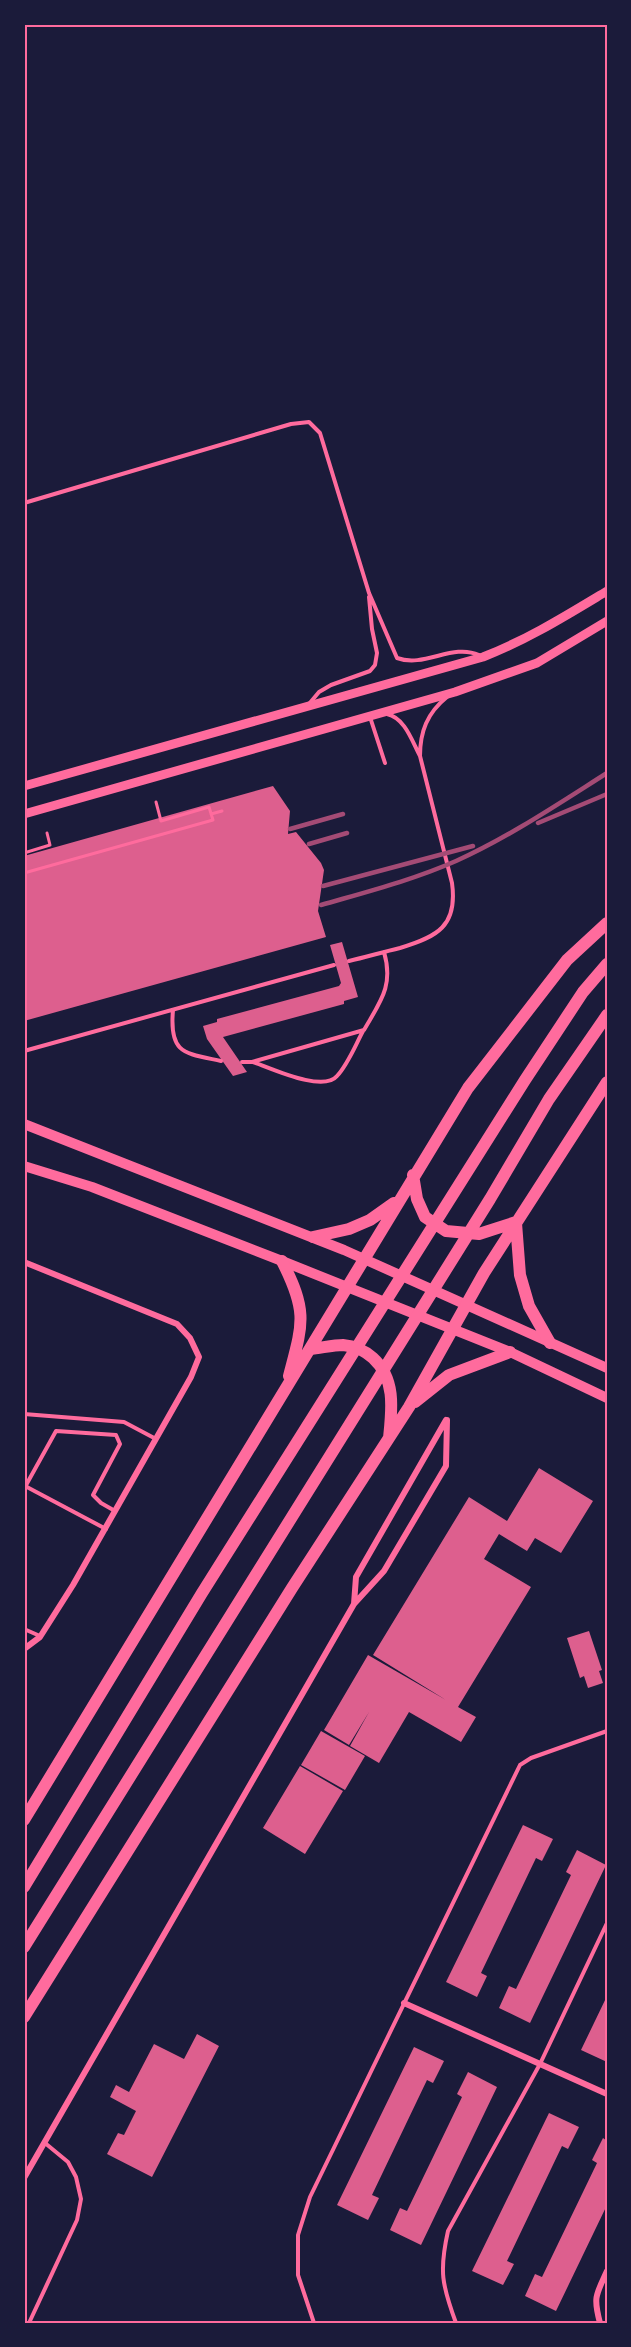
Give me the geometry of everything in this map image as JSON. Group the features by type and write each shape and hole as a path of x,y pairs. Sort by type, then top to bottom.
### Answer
{"highway":[{"path":"24,1821 468,1088 567,960 607,923"},
{"path":"24,1887 202,1593 518,1090 583,992 607,964"},
{"path":"24,1947 484,1208 549,1099 607,1015"},
{"path":"24,2017 286,1598 410,1407 466,1305 516,1222 607,1082"},
{"path":"414,1175 417,1199 425,1217 446,1231 479,1234 516,1222"},
{"path":"313,1237 349,1229 370,1220 400,1198"},
{"path":"516,1222 520,1275 529,1306 550,1343"},
{"path":"282,1261 296,1288 302,1316 286,1389"},
{"path":"310,1349 343,1345 363,1350 380,1365 389,1382 392,1409 389,1440"},
{"path":"410,1407 449,1375 510,1352"}],"main road":[{"path":"24,1124 313,1237 607,1368"},
{"path":"24,1166 92,1187 454,1329 510,1352 607,1398"}],"street":[{"path":"24,786 483,657 507,648 607,591"},
{"path":"24,814 455,692 537,663 607,621"},
{"path":"24,1262 177,1324 190,1338 199,1357 191,1377 117,1511 40,1637 24,1649"},
{"path":"24,2178 354,1604 384,1571 446,1466 447,1420 356,1577 354,1604"},
{"path":"404,2003 607,2094"},
{"path":"600,2323 595,2303 607,2271"}],"lane":[{"path":"24,503 291,424 309,422 320,433 369,593 398,658 406,661 420,661 462,651 483,657"},
{"path":"307,706 319,692 331,685 370,671 375,665 377,653 369,593"},
{"path":"420,756 422,735 430,714 455,692"},
{"path":"349,961 432,937 446,924 452,908 452,883 420,756 399,719 381,713"},
{"path":"370,716 385,763"},
{"path":"252,1062 316,1083 328,1083 338,1076 388,985 389,975 384,952"},
{"path":"24,1051 334,965"},
{"path":"172,1010 172,1031 175,1042 182,1051 221,1061"},
{"path":"242,1062 252,1062 364,1030"},
{"path":"24,1414 124,1422 157,1439"},
{"path":"106,1529 25,1486 56,1431 116,1435 120,1444 93,1495 101,1503 117,1511"},
{"path":"24,1629 40,1637"},
{"path":"314,2323 298,2275 298,2235 310,2197 520,1765 531,1758 607,1731"},
{"path":"456,2323 445,2293 441,2261 448,2231 540,2064 607,1923"},
{"path":"29,2323 77,2220 81,2199 76,2177 68,2162 44,2142"}],"path":[{"path":"24,873 213,820 209,807 161,820 156,802"},
{"path":"211,814 222,811"},
{"path":"24,852 50,845 47,833"}],"building":[{"path":"273,786 290,811 288,834 296,832 324,870 318,911 326,937 24,1021 24,856"},
{"path":"342,942 358,997 344,1001 344,1004 223,1037 247,1072 233,1076 207,1039 203,1026 217,1022 217,1019 339,986 341,983 330,945"},
{"path":"539,1468 593,1501 561,1553 535,1538 527,1551 499,1534 484,1559 531,1587 458,1707 476,1717 461,1742 409,1712 379,1763 350,1746 369,1712 349,1745 324,1730 368,1655 446,1700 373,1655 469,1497 507,1521"},
{"path":"589,1631 602,1670 599,1671 603,1683 588,1688 584,1676 580,1678 567,1638"},
{"path":"321,1731 365,1756 345,1790 301,1765"},
{"path":"300,1766 343,1791 305,1854 263,1828"},
{"path":"523,1825 553,1839 542,1861 536,1858 481,1973 487,1976 477,1997 446,1982"},
{"path":"577,1850 606,1865 530,2023 499,2008 509,1986 516,1989 571,1875 566,1872"},
{"path":"607,1996 607,2062 581,2050"},
{"path":"197,2034 219,2046 152,2177 107,2154 118,2133 124,2135 136,2111 110,2097 116,2085 129,2092 154,2044 184,2059"},
{"path":"414,2047 444,2061 433,2083 427,2080 372,2195 379,2198 368,2220 337,2205"},
{"path":"468,2072 497,2087 421,2245 390,2230 400,2208 407,2211 462,2097 457,2094"},
{"path":"549,2113 579,2127 568,2149 562,2146 507,2261 514,2264 503,2285 472,2271"},
{"path":"603,2138 607,2141 607,2205 556,2311 525,2296 535,2274 542,2277 597,2163 592,2160"}],"railway":[{"path":"321,905 406,880 476,852 607,773"},
{"path":"538,823 607,794"},
{"path":"290,829 343,814"},
{"path":"309,844 347,833"},
{"path":"323,886 473,846"}]}
